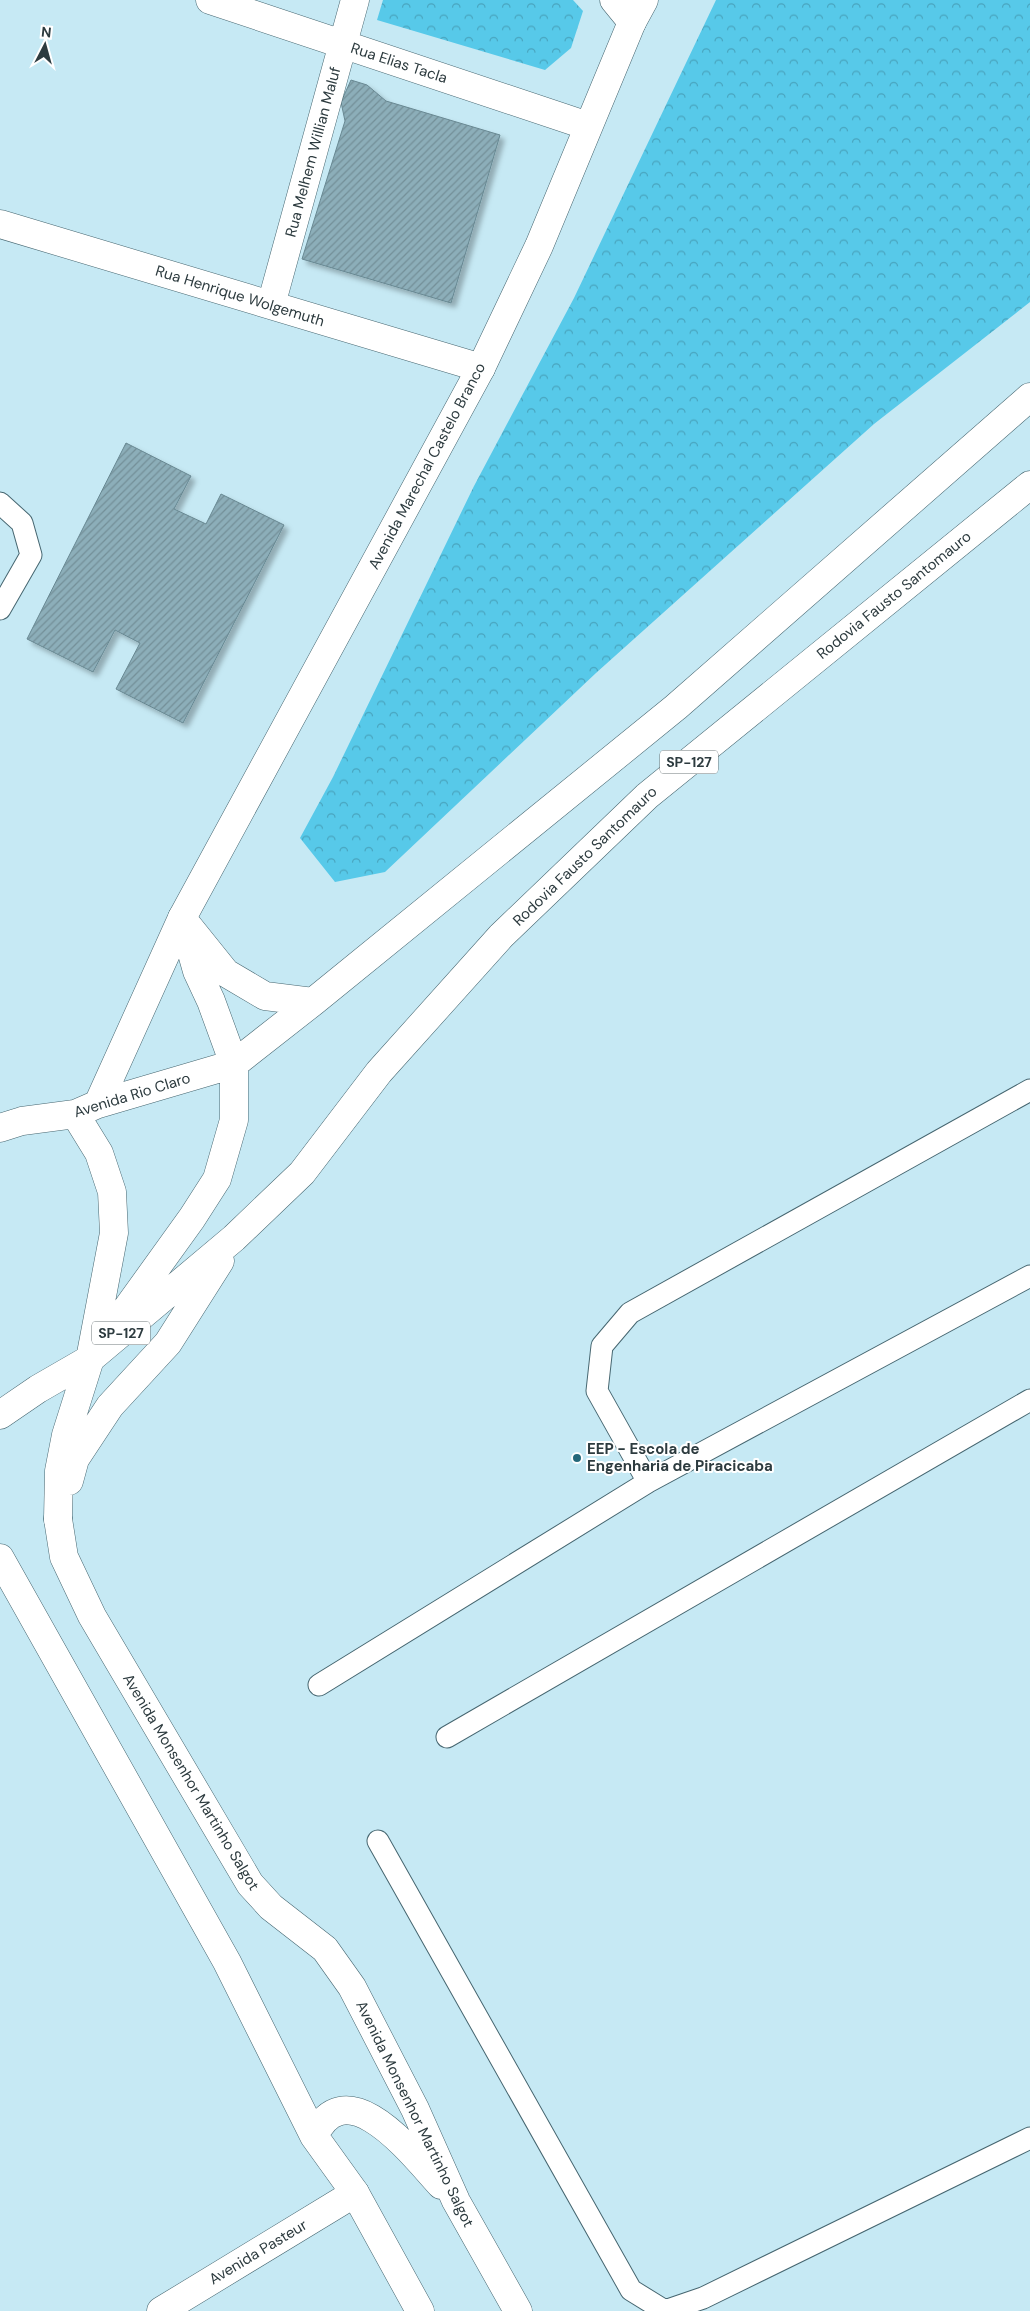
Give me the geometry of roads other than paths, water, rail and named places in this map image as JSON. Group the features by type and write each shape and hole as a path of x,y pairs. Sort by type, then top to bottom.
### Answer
{"main road":[{"name":"Rua Elias Tacla","path":"210,0 588,126"},
{"name":"Rua Melhem Willian Maluf","path":"271,305 355,0"},
{"path":"614,0 638,11"},
{"name":"Avenida Marechal Castelo Branco","path":"86,1109 182,918 481,368 538,246 638,11"},
{"name":"Rua Henrique Wolgemuth","path":"0,224 481,368"},
{"path":"234,1064 676,707 1030,397"},
{"name":"Rodovia Fausto Santomauro","path":"234,1238 302,1173 379,1072 501,936 647,796 1030,485"},
{"path":"182,918 226,973 265,996 313,1002"},
{"path":"90,1359 192,1218 217,1179 234,1120 234,1064 211,1001 197,971 182,918"},
{"name":"Avenida Rio Claro","path":"0,1128 22,1121 86,1109 234,1064"},
{"path":"86,1109 112,1192 114,1233 90,1359"},
{"path":"58,1519 75,1459 110,1406 168,1344 234,1238"},
{"name":"SP-127","path":"0,1415 38,1389 90,1359 234,1238"},
{"name":"SP-127","path":"58,1519 59,1471 66,1435 90,1359"},
{"name":"Avenida Monsenhor Martinho Salgot","path":"58,1519 64,1557 92,1616 150,1716 250,1884 271,1907 325,1949 352,1987 415,2109 456,2200 518,2311"},
{"path":"0,1558 227,1962 314,2136 355,2193 420,2311"},
{"path":"314,2136 326,2117 336,2112 356,2111 386,2126 456,2200"},
{"name":"Avenida Pasteur","path":"161,2311 355,2193"}],"lane":[{"path":"0,503 22,523 31,555 0,609"},
{"path":"648,1482 597,1392 602,1346 630,1313 1030,1090"},
{"path":"318,1685 648,1482 1030,1276"},
{"path":"447,1737 1030,1400"},
{"path":"378,1841 631,2290 665,2311 703,2298 1030,2138"}],"place":[{"name":"EEP - Escola de Engenharia de Piracicaba","path":"577,1458"}]}
